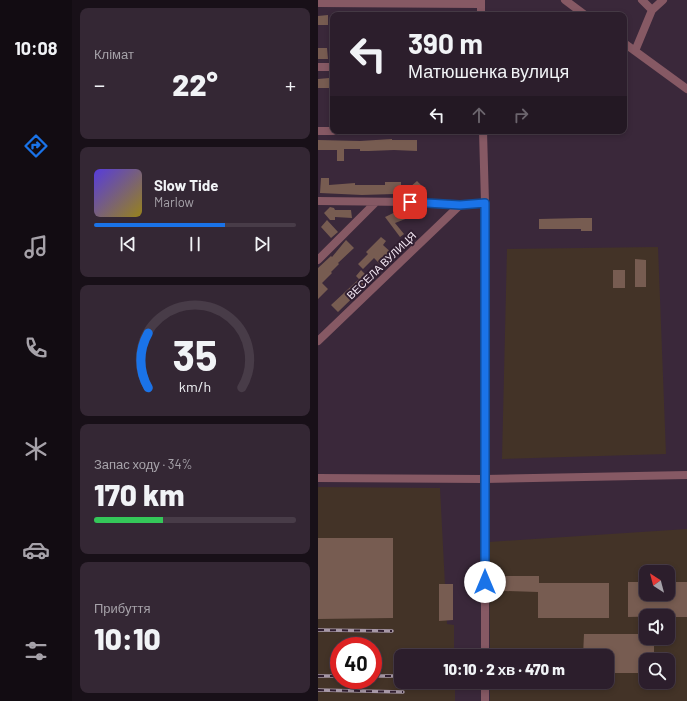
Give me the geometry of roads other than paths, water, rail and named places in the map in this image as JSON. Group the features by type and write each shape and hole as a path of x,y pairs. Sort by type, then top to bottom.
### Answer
{"street":[{"path":"565,0 581,12"},
{"path":"642,0 652,10"},
{"path":"635,52 652,10 662,0"},
{"path":"318,3 480,2 481,12"},
{"path":"627,45 687,89"},
{"path":"318,67 330,67"},
{"path":"318,131 330,131"},
{"path":"483,134 485,203 485,649"},
{"path":"318,201 410,202 460,205 485,203"},
{"path":"318,260 376,202"},
{"name":"ВЕСЕЛА ВУЛИЦЯ","path":"318,341 460,205"},
{"path":"318,478 484,479 687,475"},
{"path":"485,689 485,701"}],"railway":[{"path":"318,630 392,631"},
{"path":"318,676 330,676"},
{"path":"382,676 394,676"},
{"path":"318,690 403,692"}]}
